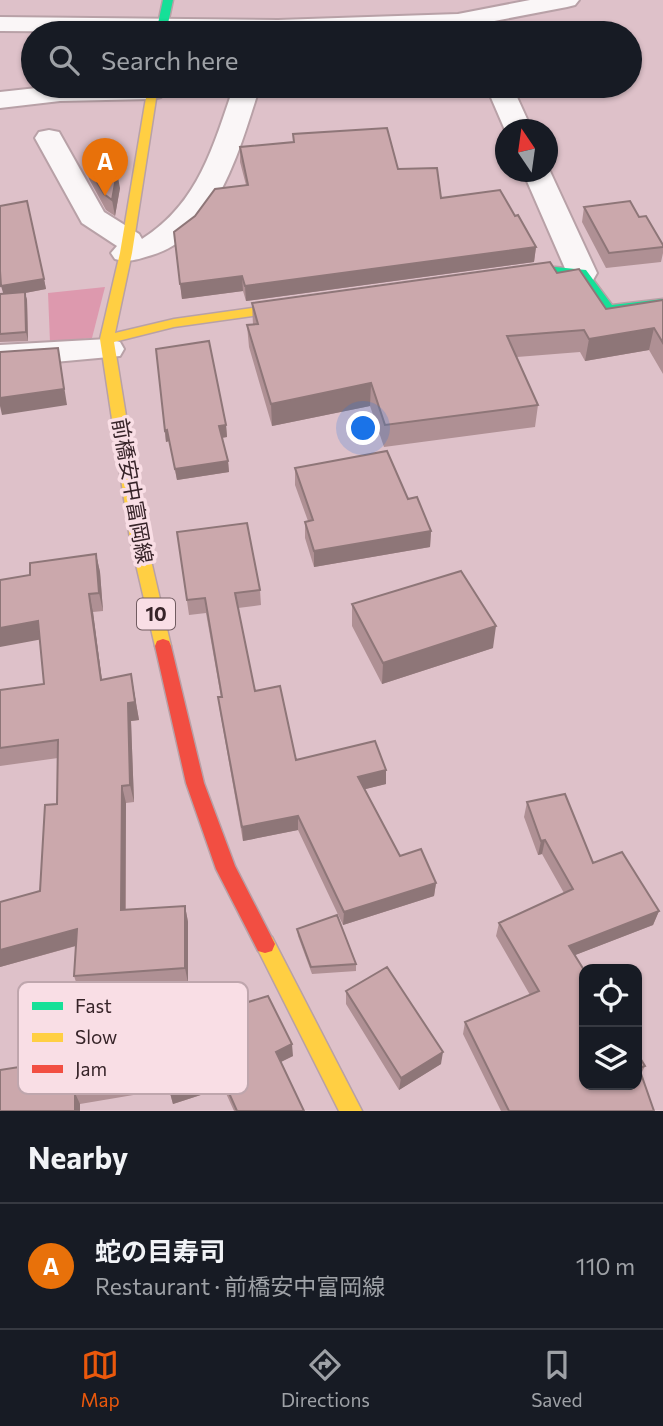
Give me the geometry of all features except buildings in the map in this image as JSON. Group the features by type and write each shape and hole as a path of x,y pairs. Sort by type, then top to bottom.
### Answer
{"main road":[{"path":"164,21 168,0"},
{"name":"前橋安中富岡線","path":"151,98 108,344 138,539 195,783 226,869 351,1111"},
{"path":"488,280 555,271 582,273 609,309 663,303"},
{"path":"108,344 174,323 326,301"}],"street":[{"path":"485,21 568,0"},
{"path":"281,21 293,2"},
{"path":"0,24 21,25"},
{"path":"0,100 21,98"},
{"path":"49,138 92,217 127,246 147,250 177,230 213,183 243,98"},
{"path":"504,98 514,119"},
{"path":"541,182 582,273"},
{"path":"0,356 108,344"}],"shaded area":[{"path":"105,287 92,338 50,342 48,293"}],"traffic: fast":[{"path":"164,21 168,0"},
{"path":"505,278 555,271 582,273 609,309 663,303"}],"traffic: slow":[{"path":"151,98 126,253 107,339 138,539 163,646"},
{"path":"107,339 174,323 303,305"},
{"path":"265,944 351,1111"}],"traffic: jam":[{"path":"163,646 195,783 226,869 265,944"}],"place":[{"name":"蛇の目寿司","path":"105,196"}]}
